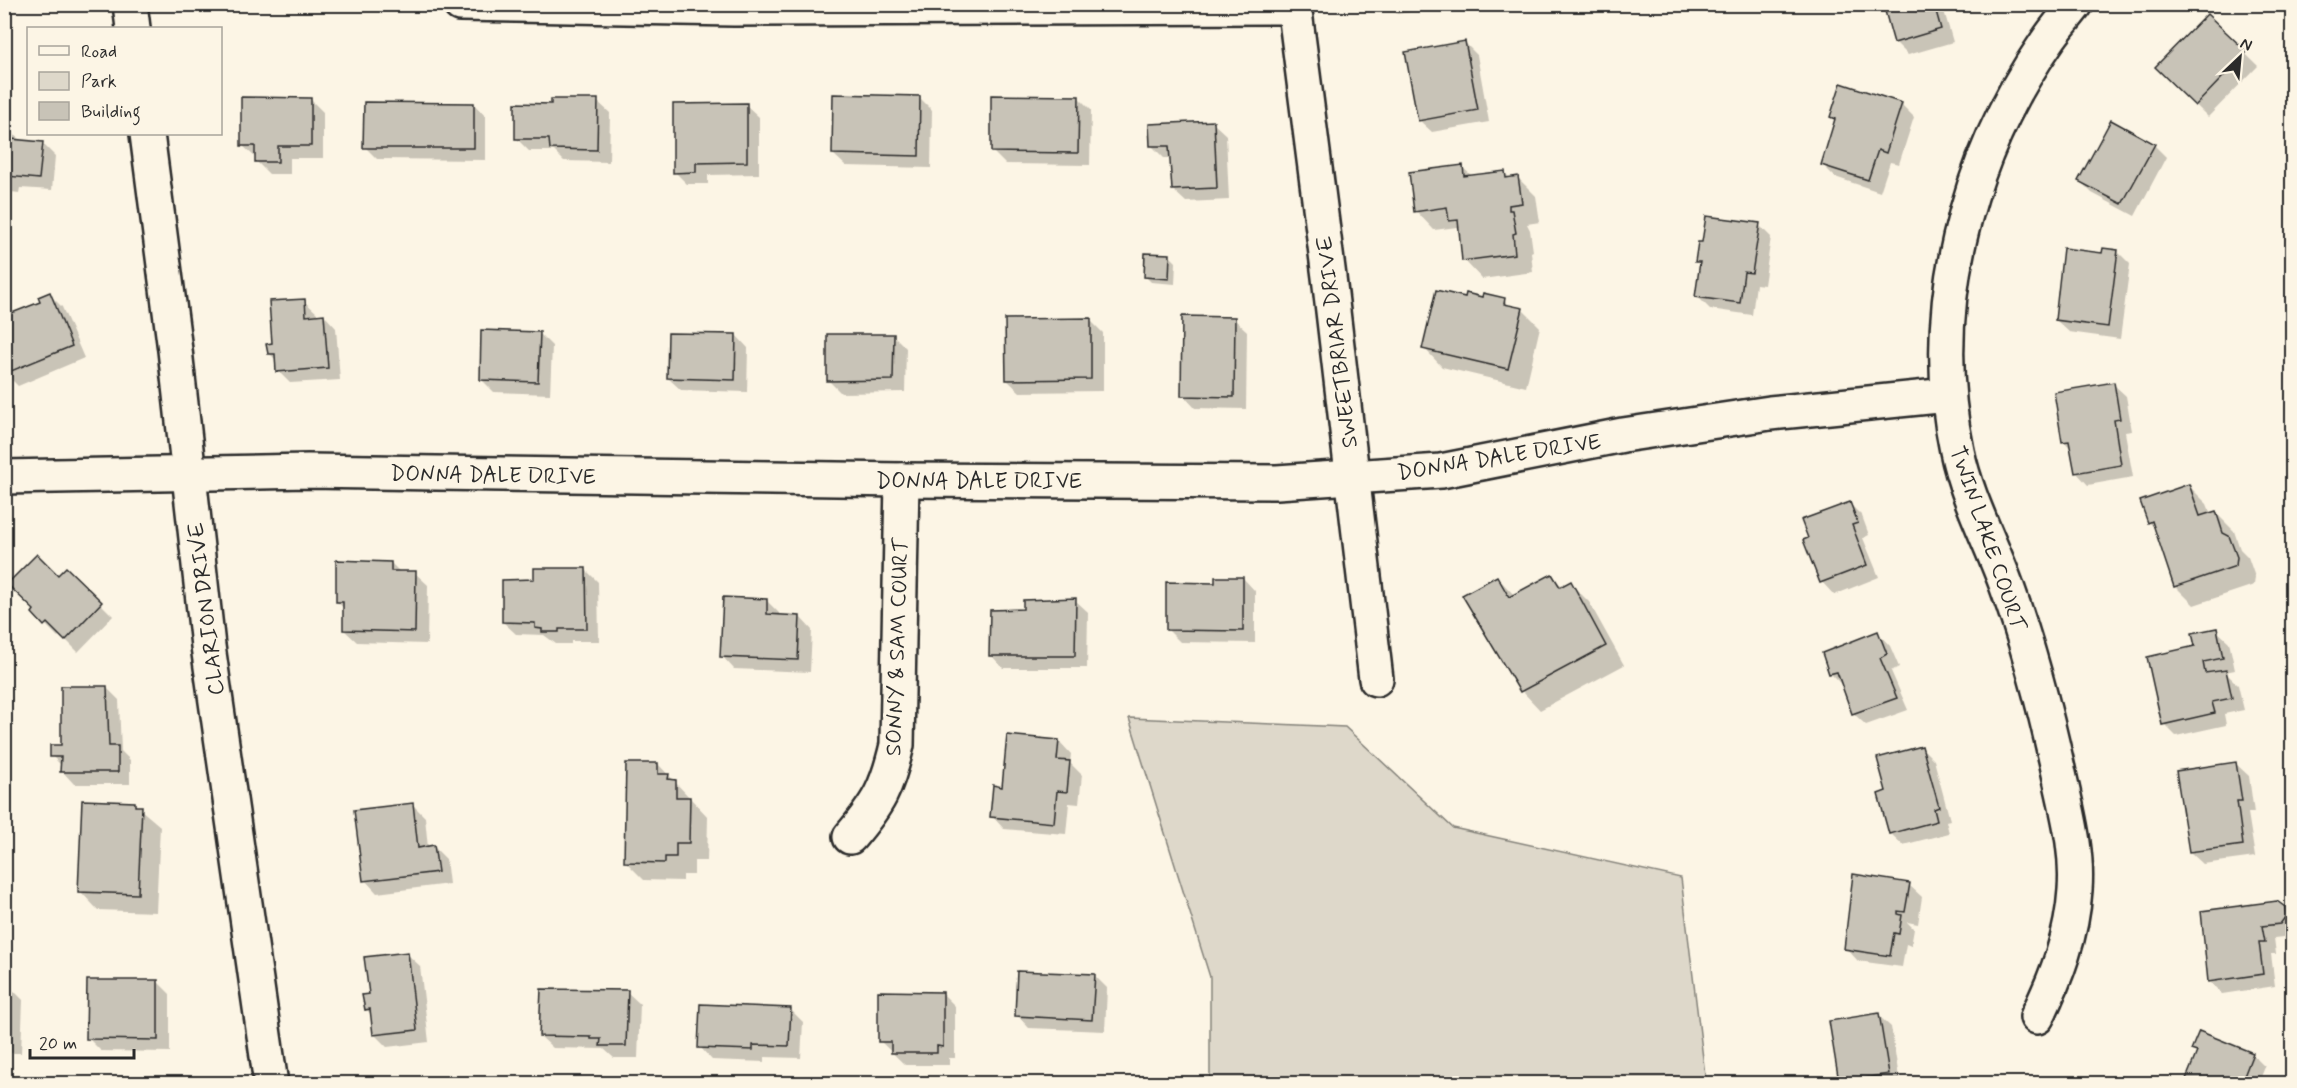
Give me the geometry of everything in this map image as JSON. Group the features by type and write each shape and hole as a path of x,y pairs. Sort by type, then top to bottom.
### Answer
{"street":[{"path":"130,4 133,27"},
{"path":"460,4 734,9 1295,6"},
{"name":"TWIN LAKE COURT","path":"2037,1017 2054,983 2069,936 2076,888 2073,840 2044,702 2007,586 1975,511 1957,453 1948,395 1946,344 1951,282 1966,215 1988,151 2018,89 2046,42 2076,4"},
{"name":"SWEETBRIAR DRIVE","path":"1295,6 1376,679"},
{"name":"CLARION DRIVE","path":"147,135 208,646 271,1083"},
{"name":"DONNA DALE DRIVE","path":"4,477 308,471 902,480 1277,482 1441,471 1623,435 1770,413 1948,395"},
{"name":"SONNY & SAM COURT","path":"850,837 873,811 889,779 897,745 902,480"}],"green space":[{"path":"1129,718 1345,727 1453,828 1681,878 1706,1083 1210,1083 1210,977"}],"building":[{"path":"1883,4 1934,4 1941,29 1894,43"},
{"path":"2207,14 2247,52 2195,106 2155,67"},
{"path":"1465,41 1478,110 1418,121 1405,52"},
{"path":"1841,83 1902,103 1886,153 1878,150 1868,180 1821,165 1835,119 1830,117"},
{"path":"833,94 920,96 919,156 832,154"},
{"path":"991,95 1079,96 1078,153 991,152"},
{"path":"241,97 311,98 311,146 278,146 278,162 255,162 255,146 241,146"},
{"path":"551,99 598,99 597,150 550,149 549,139 515,139 515,103 551,104"},
{"path":"364,102 474,103 474,148 363,148"},
{"path":"747,103 747,162 696,163 696,172 673,173 673,104"},
{"path":"2111,120 2155,144 2122,204 2078,181"},
{"path":"1214,121 1217,188 1172,190 1169,146 1150,146 1149,124"},
{"path":"4,129 12,130 11,139 43,142 39,179 7,176 7,181 4,181"},
{"path":"1463,165 1464,176 1505,171 1506,178 1518,176 1522,203 1509,205 1516,233 1513,234 1515,254 1462,261 1458,220 1449,221 1447,207 1414,212 1409,172"},
{"path":"1706,216 1760,223 1752,273 1744,272 1740,303 1695,297 1700,262 1695,262 1698,242 1702,242"},
{"path":"2063,248 2102,253 2103,248 2118,250 2108,327 2055,320"},
{"path":"1145,253 1170,254 1169,279 1144,277"},
{"path":"1436,290 1465,297 1466,293 1482,297 1483,293 1505,298 1504,304 1523,308 1508,369 1422,349"},
{"path":"50,292 72,346 4,374 4,316 40,302 38,297"},
{"path":"305,299 306,316 324,314 328,368 276,372 275,354 268,354 266,344 272,343 269,301"},
{"path":"1182,316 1235,317 1234,397 1181,396"},
{"path":"1091,318 1091,379 1006,380 1005,319"},
{"path":"481,330 540,332 538,382 480,380"},
{"path":"668,333 736,334 735,380 667,378"},
{"path":"827,334 894,334 893,380 827,381"},
{"path":"2114,382 2120,419 2114,420 2121,465 2075,473 2069,441 2062,442 2054,392"},
{"path":"2189,484 2200,516 2216,511 2223,533 2229,536 2237,557 2236,566 2174,587 2152,521 2148,523 2140,501"},
{"path":"1850,502 1858,523 1852,525 1867,565 1820,583 1803,540 1808,538 1801,520"},
{"path":"37,554 58,575 66,567 102,602 65,641 47,623 44,626 32,613 34,610 7,584"},
{"path":"336,560 391,562 391,571 416,571 415,632 343,630 343,602 336,602"},
{"path":"534,568 586,568 587,629 559,629 559,632 542,632 542,629 535,628 535,623 502,622 502,580 534,579"},
{"path":"1552,574 1560,587 1571,581 1606,646 1520,692 1462,595 1497,576 1509,597"},
{"path":"1215,577 1243,577 1243,631 1166,630 1166,582 1215,583"},
{"path":"723,597 767,599 767,614 800,616 798,660 720,657"},
{"path":"1076,598 1075,656 989,656 990,610 1023,609 1023,600"},
{"path":"2217,628 2223,658 2203,662 2205,673 2226,670 2232,698 2212,702 2215,713 2162,725 2147,657 2195,646 2192,633"},
{"path":"1878,631 1887,654 1880,658 1897,698 1852,714 1837,672 1829,674 1822,653"},
{"path":"61,686 107,686 109,746 118,746 118,772 60,772 61,757 50,757 50,745 61,745"},
{"path":"1007,735 1059,740 1057,760 1070,761 1067,792 1057,791 1054,823 990,817 993,785 1002,787"},
{"path":"1922,746 1939,807 1934,809 1937,821 1889,834 1878,794 1886,791 1877,758"},
{"path":"2236,762 2242,801 2237,801 2243,845 2189,852 2176,771"},
{"path":"626,763 658,763 658,774 669,774 668,779 676,780 676,797 690,797 689,843 676,843 676,857 665,857 665,863 624,862"},
{"path":"82,800 135,802 135,806 142,806 138,894 78,892"},
{"path":"413,803 418,848 434,845 438,872 363,881 354,810"},
{"path":"1853,874 1910,883 1905,912 1898,911 1898,914 1902,915 1899,934 1894,933 1890,956 1844,949"},
{"path":"2277,901 2285,907 2286,916 2280,924 2262,926 2265,942 2259,942 2263,974 2208,982 2201,911"},
{"path":"408,952 417,1030 373,1035 370,1009 365,1010 362,995 369,994 364,957"},
{"path":"1017,971 1095,974 1092,1020 1015,1016"},
{"path":"87,980 158,980 158,1040 86,1039"},
{"path":"4,986 11,986 9,1042 4,1041"},
{"path":"541,989 628,990 626,1046 600,1046 601,1039 591,1039 591,1037 539,1036"},
{"path":"878,991 943,992 943,1047 937,1046 937,1053 891,1053 891,1042 878,1042"},
{"path":"700,1004 791,1008 789,1046 753,1045 753,1050 698,1048"},
{"path":"1879,1013 1889,1074 1839,1082 1829,1021"},
{"path":"2199,1031 2253,1053 2241,1084 2184,1084 2197,1052 2191,1050"}]}
